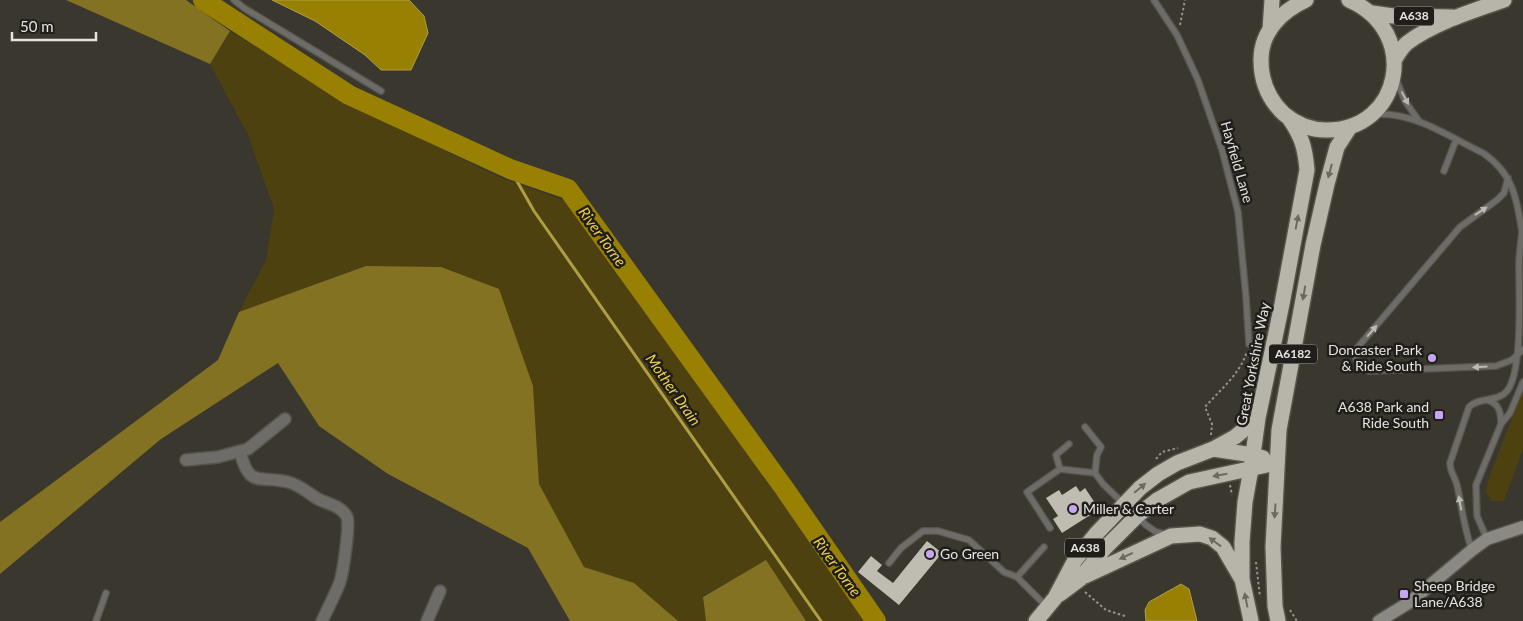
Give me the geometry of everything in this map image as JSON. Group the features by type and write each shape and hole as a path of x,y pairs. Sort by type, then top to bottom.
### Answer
{"highway":[{"path":"1270,30 1272,0"},
{"path":"1306,0 1293,6 1280,16 1270,30 1261,56 1263,78 1270,98 1289,118 1303,126 1318,130 1334,130 1350,126 1371,114 1382,103 1390,89 1394,74 1391,42 1383,26 1372,13 1361,5 1349,0"},
{"name":"A638","path":"1394,59 1406,44 1428,31 1504,0"},
{"name":"A638","path":"1372,13 1393,16 1456,18"},
{"name":"Great Yorkshire Way","path":"1251,621 1242,580 1244,510 1258,418 1307,170 1305,150 1299,133 1289,118"},
{"name":"A6182","path":"1278,621 1275,606 1273,547 1279,430 1313,245 1337,146 1350,126"},
{"name":"A638","path":"1036,621 1051,603 1075,560 1124,503 1140,488 1158,474 1212,443 1235,437 1258,418"},
{"name":"A638","path":"1212,443 1252,462"},
{"name":"A638","path":"1051,603 1078,581 1104,549 1137,516 1157,500 1189,482 1252,462 1276,463"},
{"path":"1078,581 1126,556 1171,536 1200,534 1212,538 1222,547 1242,580"}],"main road":[{"path":"1379,621 1410,602 1488,539 1523,527"}],"street":[{"path":"186,460 218,457 248,448 285,419"},
{"path":"240,451 247,470 258,480 276,480 298,485 319,499 339,508 346,516 348,526 340,581 322,621"},
{"path":"427,621 440,591"}],"lane":[{"path":"234,0 244,8 381,91"},
{"name":"Hayfield Lane","path":"1154,0 1177,35 1198,80 1222,150 1238,212 1249,344"},
{"path":"1394,74 1405,101 1419,121"},
{"path":"1371,114 1387,114 1419,121 1483,152 1501,168 1515,193 1523,233 1519,263 1516,366 1508,390 1504,394 1494,399 1474,402 1469,407 1450,463 1450,473 1456,481 1466,535 1472,550"},
{"path":"1444,171 1456,140"},
{"path":"1508,178 1504,193 1460,227 1358,347 1356,359 1363,369 1369,371 1496,366 1505,364 1523,349"},
{"path":"1488,539 1478,516 1475,488 1501,424 1510,413 1523,382"},
{"path":"1481,400 1491,401 1499,407 1501,424"},
{"path":"1085,427 1101,446 1095,473"},
{"path":"1060,469 1056,455 1069,444"},
{"path":"1050,528 1027,492 1060,469 1095,473 1103,484 1146,526 1156,532 1171,536"},
{"path":"889,563 901,548 922,531 938,531 969,540 1004,572 1017,577 1051,603"},
{"path":"1017,577 1044,547"},
{"path":"96,621 106,593"}],"path":[{"path":"1177,35 1185,0"},
{"path":"1212,443 1212,424 1205,407 1234,374 1245,358 1249,344"},
{"path":"1156,459 1162,452 1178,447"},
{"path":"1078,581 1092,599 1106,610 1125,616"}],"shaded area":[{"path":"66,0 186,0 230,31 210,64"},
{"path":"272,0 409,0 424,16 428,33 411,70 381,70 365,55 315,21"},
{"path":"230,31 344,101 501,178 566,201 866,621 806,621 766,561 703,596 706,621 678,621 634,583 584,567 539,484 533,386 366,266 239,312 266,260 274,209 247,133 210,64"},
{"path":"366,266 441,267 499,289 533,386 539,484 584,567 634,583 678,621 570,621 528,548 388,474 319,426 278,363 161,439 0,574 0,522 218,360 239,312"},
{"path":"1523,391 1523,449 1504,501 1491,501 1486,492 1489,477"},
{"path":"766,560 806,621 706,621 703,597"},
{"path":"1181,584 1189,589 1197,621 1146,621 1145,610 1149,602"}],"building":[{"name":"Miller & Carter","path":"1076,486 1080,492 1085,488 1095,503 1091,505 1095,512 1062,533 1053,519 1058,516 1046,498 1059,490 1062,495"},
{"path":"927,541 942,553 899,605 858,572 871,556 882,565 877,571 893,583"}],"waterway":[{"name":"River Torne","path":"203,0 349,95 510,169 568,189 784,488 876,621"},
{"name":"Mother Drain","path":"510,169 534,211 821,621"}],"place":[{"name":"Doncaster Park & Ride South","path":"1432,358"},
{"name":"A638 Park and Ride South","path":"1439,415"},
{"name":"Miller & Carter","path":"1073,509"},
{"name":"Go Green","path":"930,554"},
{"name":"Sheep Bridge Lane/A638","path":"1404,594"}]}
